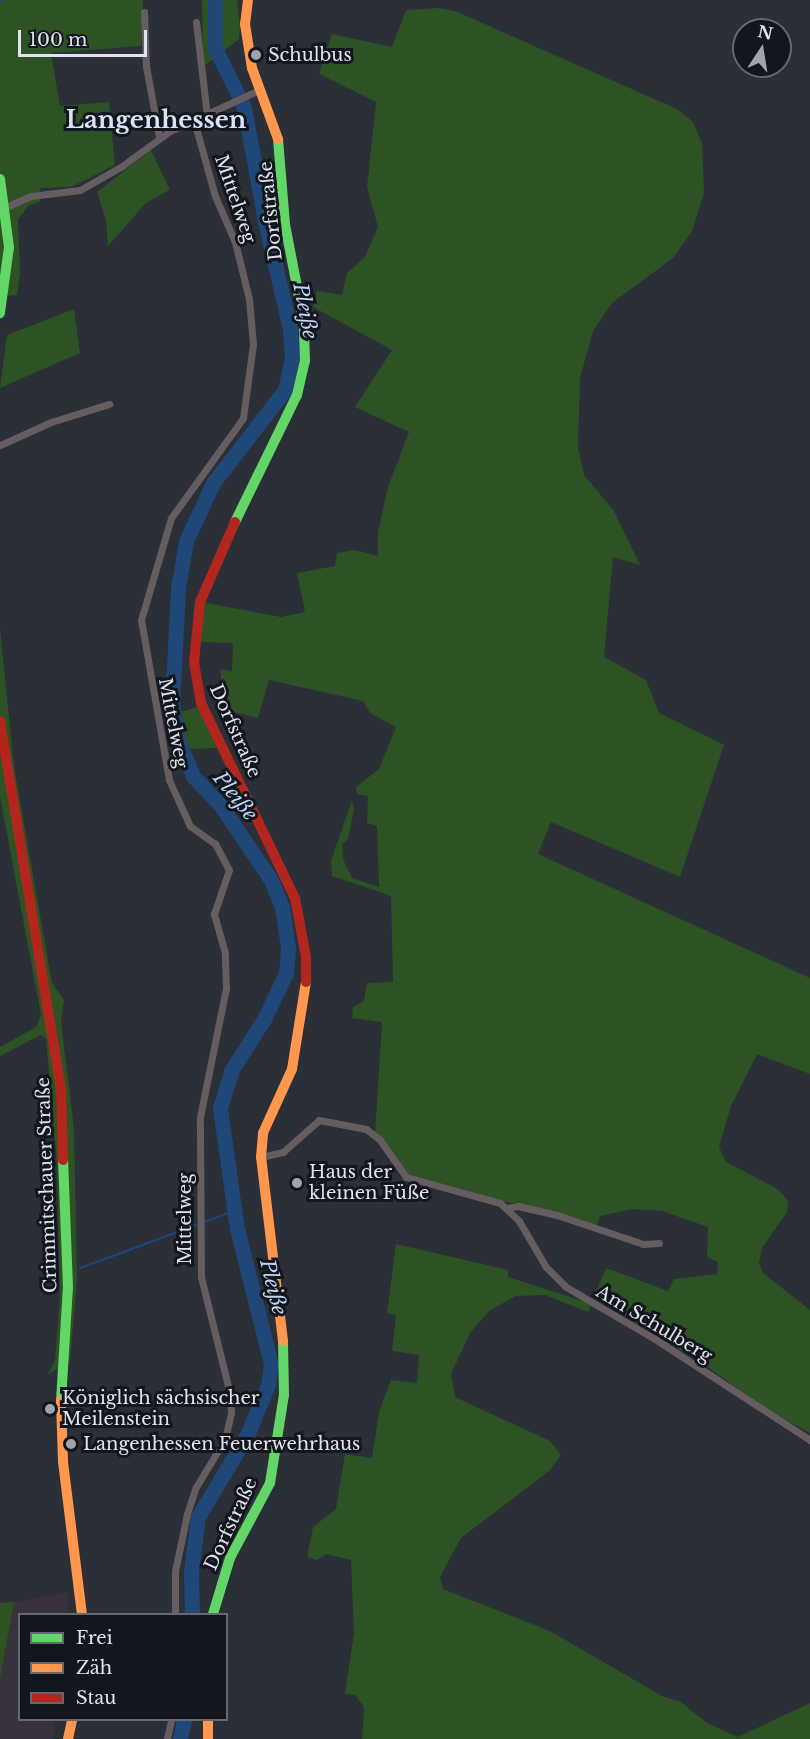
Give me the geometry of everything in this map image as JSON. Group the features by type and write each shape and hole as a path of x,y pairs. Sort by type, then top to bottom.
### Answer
{"street":[{"name":"Dorfstraße","path":"213,1613 230,1558 260,1507 270,1483 284,1395 283,1330 261,1157 263,1133 292,1069 306,986 305,947 295,898 201,703 194,662 200,602 218,558 297,395 305,360 304,323 285,225 279,142 254,92 245,24 248,0"},
{"path":"144,12 146,66 159,137"},
{"path":"196,22 207,115"},
{"path":"3,208 31,196 80,190 122,166 159,137 254,92"},
{"name":"Mittelweg","path":"175,1613 175,1571 187,1514 196,1487 225,1439 231,1413 230,1394 201,1277 200,1142 203,1098 226,988 215,905 229,870 214,844 190,826 169,780 141,620 151,576 171,518 243,418 253,344 252,316 235,242 215,196 194,121"},
{"path":"0,179 9,247 0,314"},
{"path":"0,445 58,419 109,404"},
{"name":"Crimmitschauer Straße","path":"0,721 61,1089 68,1278 61,1387 63,1462 82,1613"},
{"path":"261,1157 283,1152 314,1121 350,1123 374,1134 397,1168 410,1179 494,1201 506,1208 518,1206 557,1215 643,1244 659,1243"},
{"name":"Am Schulberg","path":"506,1208 546,1267 572,1292 662,1343 810,1440"},
{"path":"68,1739 72,1721"},
{"path":"167,1739 171,1721"},
{"path":"208,1721 208,1739"}],"shaded area":[{"path":"68,1592 68,1613 18,1613 18,1721 56,1721 53,1739 0,1739 0,1679 14,1602"}],"green space":[{"path":"0,0 143,0 141,46 51,53 60,106 109,102 115,165 71,187 40,188 40,202 29,205 18,219 20,273 17,295 0,296"},
{"path":"202,0 237,0 240,27 239,39 203,67"},
{"path":"438,8 455,11 677,109 693,122 702,143 704,193 692,231 673,258 612,303 593,331 580,378 578,447 584,475 614,511 640,565 613,557 604,657 646,680 659,713 724,745 680,877 551,822 538,854 810,978 810,1074 757,1054 731,1106 719,1147 726,1162 778,1189 788,1201 787,1212 762,1248 759,1263 763,1273 810,1310 810,1433 773,1413 706,1366 594,1297 606,1268 668,1291 674,1279 717,1274 718,1262 707,1257 708,1227 662,1211 632,1209 600,1216 596,1227 557,1214 410,1179 375,1133 382,1022 352,1018 353,1007 364,1001 367,983 393,982 391,896 332,876 331,861 352,800 354,810 348,839 342,844 343,859 352,878 379,887 377,826 367,823 368,796 357,794 356,787 379,769 396,727 370,713 363,701 269,680 258,718 226,710 220,669 232,671 233,643 196,642 201,602 281,617 305,612 297,573 335,566 337,553 354,550 378,556 378,532 388,487 409,432 355,407 392,350 313,307 317,291 342,295 347,273 365,257 378,227 367,187 376,102 319,74 332,34 392,47 406,10"},
{"path":"151,150 170,190 146,203 108,246 106,221 97,192"},
{"path":"74,309 80,353 0,388 7,335"},
{"path":"0,629 14,767 52,983 64,1000 61,1022 74,1129 77,1280 70,1362 48,1374 55,1360 60,1299 57,1165 46,1039 41,1035 0,1056 0,1047 36,1027 41,1015 0,797"},
{"path":"198,707 217,748 188,749 182,738 177,713"},
{"path":"396,1244 508,1270 508,1277 592,1304 588,1312 545,1295 516,1296 489,1311 470,1333 451,1374 455,1397 550,1441 561,1455 549,1471 461,1538 440,1577 443,1589 550,1631 662,1696 681,1702 707,1723 738,1737 810,1703 810,1739 362,1739 364,1707 355,1695 345,1694 354,1633 351,1560 326,1554 317,1560 307,1557 313,1527 336,1509 345,1454 372,1458 379,1412 391,1380 417,1383 419,1355 392,1351 396,1315 387,1313"},
{"path":"14,1602 0,1679 0,1603"}],"waterway":[{"name":"Pleiße","path":"192,1613 191,1572 198,1517 248,1433 268,1385 271,1364 237,1229 220,1108 231,1071 264,1019 286,973 288,948 282,907 271,880 221,806 193,776 177,738 172,704 178,588 186,541 213,483 285,390 292,358 290,329 266,226 244,107 215,48 215,0"},
{"path":"205,1222 234,1211"},
{"path":"80,1268 196,1225"},
{"name":"Pleiße","path":"180,1739 184,1721"}],"traffic: fast":[{"path":"235,522 297,395 305,361 304,323 285,224 278,139"},
{"path":"0,179 9,247 0,313"},
{"path":"61,1401 68,1288 63,1160"},
{"path":"213,1613 230,1558 270,1483 284,1395 283,1341"}],"traffic: slow":[{"path":"248,0 245,24 252,68 278,139"},
{"path":"283,1341 261,1157 263,1133 292,1069 306,982"},
{"path":"61,1401 63,1462 82,1613"},
{"path":"68,1739 72,1721"},
{"path":"208,1721 208,1739"}],"traffic: jam":[{"path":"235,522 200,602 194,662 201,703 295,898 306,957 306,982"},
{"path":"0,721 61,1089 63,1160"}],"place":[{"name":"Schulbus","path":"256,55"},
{"name":"Haus der kleinen Füße","path":"297,1183"},
{"name":"Königlich sächsischer Meilenstein","path":"50,1409"},
{"name":"Langenhessen Feuerwehrhaus","path":"71,1444"}],"district":[{"name":"Langenhessen","path":"156,120"}]}
